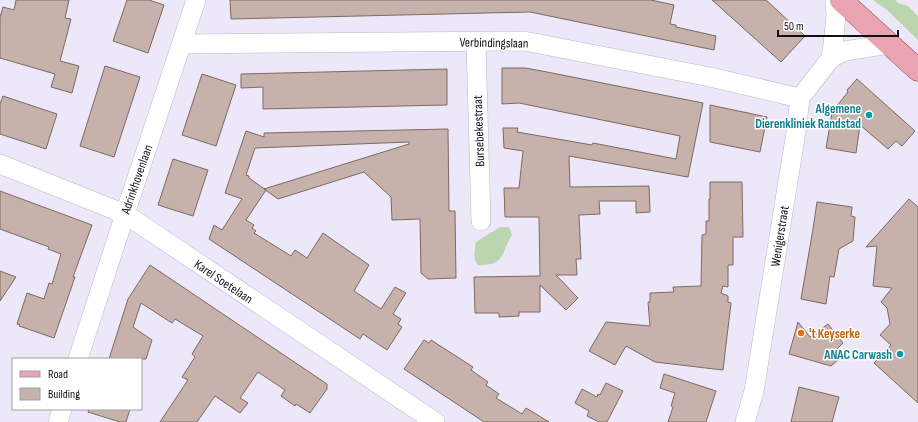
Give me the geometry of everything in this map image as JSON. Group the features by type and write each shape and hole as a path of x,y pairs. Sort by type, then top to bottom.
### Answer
{"main road":[{"path":"841,0 918,70"}],"street":[{"name":"Adrinkhovenlaan","path":"78,358 196,0"},
{"path":"831,58 836,16 835,0"},
{"name":"Verbindingslaan","path":"182,44 524,41 710,77 800,98"},
{"name":"Bursebekestraat","path":"476,42 481,221"},
{"path":"800,98 831,58 845,51 889,44"},
{"name":"Wenigerstraat","path":"745,422 754,391 796,132 800,98"},
{"name":"Karel Soetelaan","path":"0,164 125,214 435,422"},
{"path":"58,422 62,410"}],"green space":[{"path":"873,0 895,0 898,3 908,6 918,16 918,40 887,10"},
{"path":"500,227 509,227 512,235 504,252 494,263 478,265 474,257 476,242"}],"building":[{"path":"16,0 69,0 65,18 71,19 60,61 79,66 72,93 51,87 55,74 0,58 0,17 3,7 14,10"},
{"path":"127,0 149,0 164,5 148,53 113,41"},
{"path":"230,0 651,0 674,5 670,24 676,25 676,27 716,36 714,50 530,12 231,19"},
{"path":"712,0 766,0 805,36 781,62"},
{"path":"105,66 140,77 114,157 80,146"},
{"path":"502,68 525,68 703,103 688,177 569,156 570,187 649,186 650,212 636,213 636,201 599,201 600,214 579,215 581,259 576,259 577,275 556,275 578,298 566,310 540,285 540,312 519,312 519,316 499,317 499,313 475,313 474,277 540,276 539,217 505,217 504,188 519,188 523,151 504,148 503,128 518,128 517,132 592,145 593,143 676,159 680,136 519,103 502,104"},
{"path":"447,69 447,105 263,109 263,87 241,88 241,74"},
{"path":"202,74 236,85 216,146 182,135"},
{"name":"Algemene Dierenkliniek Randstad","path":"857,79 915,131 902,146 896,141 888,149 860,125 856,153 826,148 833,107 836,107 848,92 847,90"},
{"path":"3,96 57,114 46,149 0,134 0,104"},
{"path":"710,105 767,117 760,152 710,142"},
{"path":"448,129 449,211 455,211 456,278 428,279 421,273 420,219 392,220 391,197 364,172 278,199 266,190 246,220 254,225 252,228 256,231 254,233 291,256 295,250 307,258 323,233 369,265 354,291 381,309 395,287 406,293 393,314 401,319 398,324 402,327 387,350 363,334 360,339 209,239 214,225 222,230 242,199 225,193 246,131 264,137 264,133","holes":["409,142 409,144 264,189 246,175 255,148"]},
{"path":"173,159 208,170 193,216 158,205"},
{"path":"710,182 742,182 743,237 733,237 733,265 728,265 728,287 723,286 721,293 728,296 728,302 731,303 723,370 655,362 626,346 615,365 589,351 606,322 650,326 648,302 650,302 650,293 674,292 673,287 701,286 702,235 706,234 706,221 709,221"},
{"path":"0,191 92,225 73,277 75,277 54,338 17,324 27,293 44,299 49,283 52,284 61,254 48,249 49,247 0,229"},
{"path":"909,199 918,207 918,403 874,363 891,345 880,335 890,324 887,308 881,302 892,288 873,286 877,246 866,247"},
{"path":"817,202 852,207 851,216 855,217 853,241 839,249 834,277 830,276 826,304 801,299"},
{"path":"150,265 327,384 327,389 310,413 296,404 295,406 281,396 285,390 258,372 240,398 248,403 240,413 215,396 197,422 160,422 188,380 182,377 195,357 192,354 203,336 175,319 172,323 141,303 133,327 152,340 146,359 109,358 128,299"},
{"path":"0,271 16,277 0,301"},
{"path":"798,322 810,337 828,324 843,343 833,353 839,359 831,366 789,354"},
{"path":"424,340 429,343 431,340 473,367 471,370 488,382 486,385 499,394 496,398 522,414 526,408 549,422 484,422 404,369"},
{"path":"664,374 716,391 706,422 668,422 673,407 671,406 675,393 660,388"},
{"path":"606,383 623,391 607,422 599,422 587,416 589,411 575,403 582,389 597,397 598,394 600,395"},
{"path":"799,387 839,397 832,422 791,422"},
{"path":"89,410 130,410 126,422 120,422 88,412"}],"place":[{"name":"Algemene Dierenkliniek Randstad","path":"869,115"},
{"name":"'t Keyserke","path":"801,333"},
{"name":"ANAC Carwash","path":"900,354"}]}
